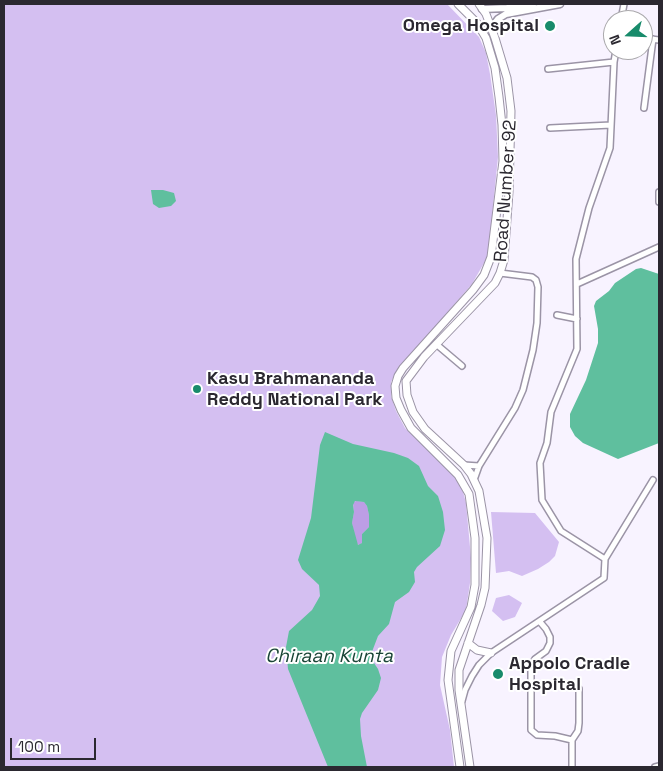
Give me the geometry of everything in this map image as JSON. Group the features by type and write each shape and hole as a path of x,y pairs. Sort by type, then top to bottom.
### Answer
{"main road":[{"name":"Road Number 92","path":"458,4 477,23 486,38 491,51 497,80 502,125 503,161 491,257 484,275 473,290 403,368 395,386 396,398 410,428 458,475 469,494 475,538 474,585 471,607 451,651 448,680 460,767"},
{"name":"Road Number 92","path":"470,767 459,690 459,670 485,588 487,549 479,492 464,465 425,429 413,412 407,395 406,381 424,357 488,290 500,273 504,260 512,126 507,78 491,28 481,6"},
{"path":"497,80 507,78"},
{"path":"500,190 509,192"},
{"path":"468,643 477,650 491,653"}],"street":[{"path":"481,6 507,8 533,4"},
{"path":"491,28 498,19 506,14 560,4"},
{"path":"644,108 656,39"},
{"path":"548,69 614,62 610,148 589,208 576,259 578,349 551,412 547,443 540,463 542,500 561,531 605,559"},
{"path":"550,128 611,125"},
{"path":"659,192 659,202"},
{"path":"577,284 659,247"},
{"path":"474,481 479,466 515,408 527,374 536,322 538,287 536,280 532,277 500,273"},
{"path":"557,315 577,319"},
{"path":"436,344 462,366"},
{"path":"464,465 479,466"},
{"path":"461,704 472,676 479,665 491,653 604,578 605,559 652,480"},
{"path":"540,622 546,629 550,643 546,651 535,659 531,666 531,730 536,736 555,736 572,740"},
{"path":"572,767 572,740 578,731 579,723 579,689"},
{"path":"655,767 659,766"}],"shaded area":[{"name":"Kasu Brahmananda Reddy National Park","path":"4,4 447,4 479,37 486,53 490,74 496,115 498,157 488,256 472,284 396,372 391,382 391,396 405,428 454,475 462,488 466,503 471,558 470,583 466,610 451,635 442,657 440,685 450,730 454,767 4,767"},
{"path":"356,501 364,502 369,515 369,527 362,534 362,543 359,545 356,543 352,523 353,503"},
{"path":"491,512 535,513 559,542 555,556 538,569 522,576 509,571 496,573"},
{"path":"509,595 522,603 515,617 503,621 492,611 496,598"}],"water":[{"path":"151,190 163,190 174,193 176,201 171,206 159,208 153,204"},
{"path":"641,268 659,274 659,443 618,459 583,443 575,436 570,427 570,414 586,380 598,343 598,329 594,306 596,301 609,291 615,283 636,269"},
{"name":"Chiraan Kunta","path":"325,432 353,444 408,458 419,466 428,486 438,496 443,512 445,530 440,546 417,567 414,572 415,582 409,592 395,602 389,624 378,636 370,657 378,669 381,678 378,690 360,719 367,767 328,767 288,669 286,647 289,631 312,610 320,596 319,585 302,569 298,560 311,518 320,445","holes":["355,501 364,502 369,515 369,527 362,534 362,543 358,545 352,523 353,505"]}],"place":[{"name":"Omega Hospital","path":"550,26"},
{"name":"Kasu Brahmananda Reddy National Park","path":"197,389"},
{"name":"Appolo Cradle Hospital","path":"498,674"}]}
